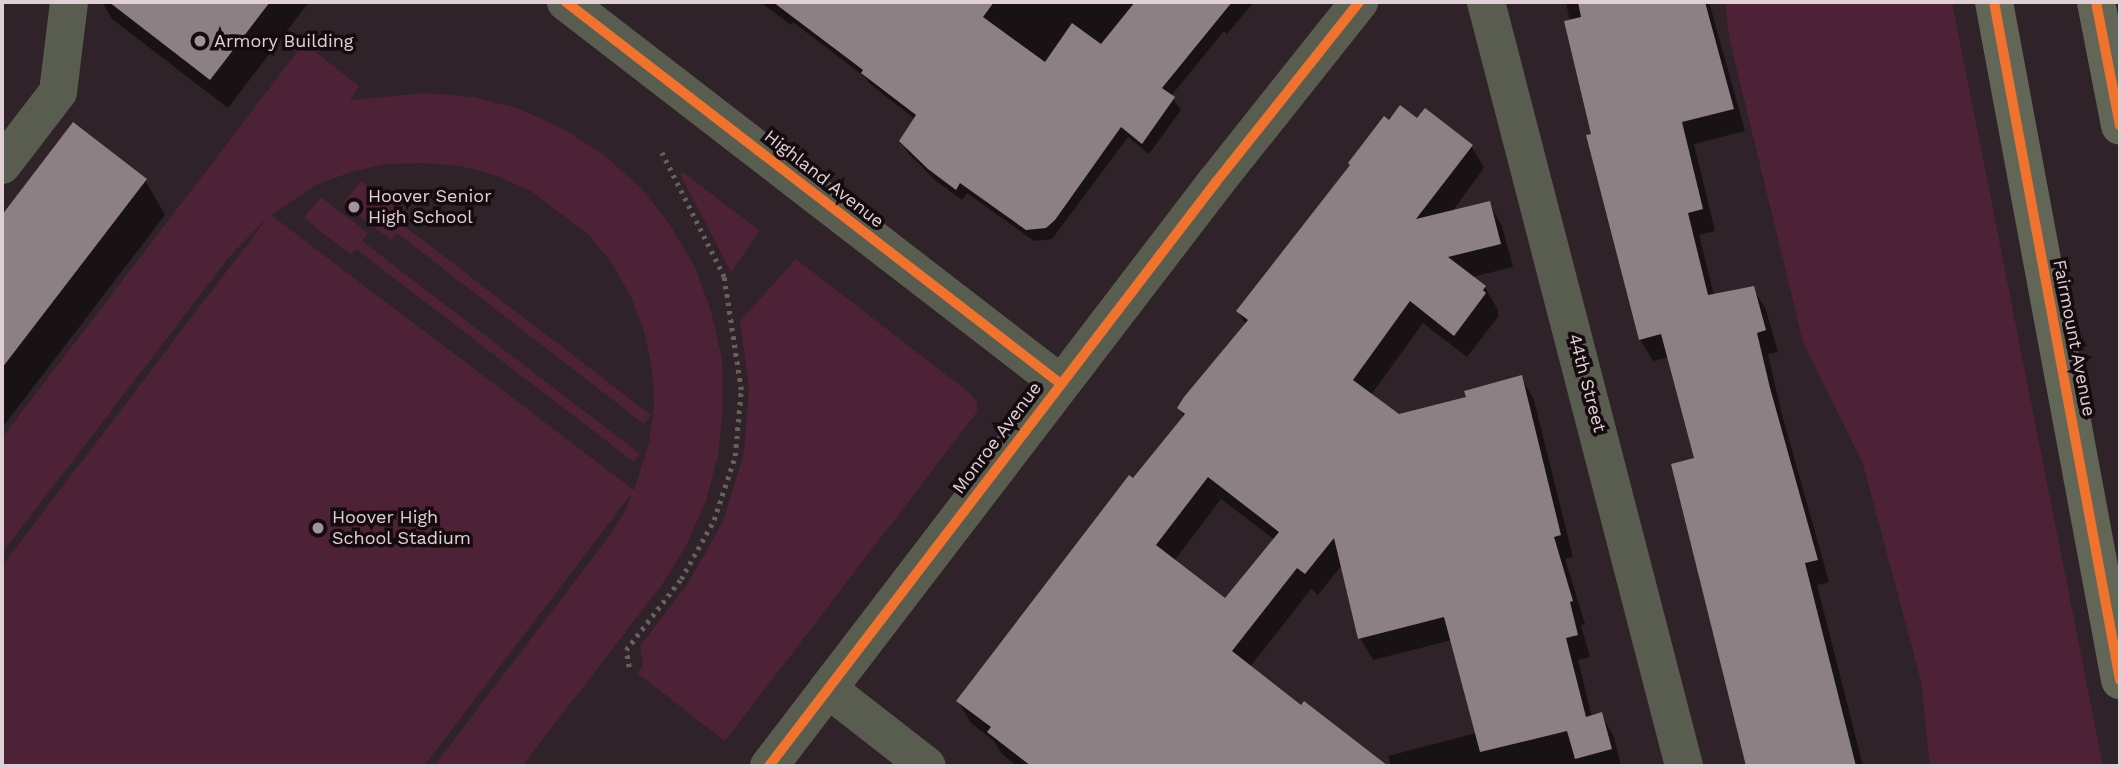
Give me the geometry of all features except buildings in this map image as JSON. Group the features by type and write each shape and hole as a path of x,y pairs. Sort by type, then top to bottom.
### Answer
{"main road":[{"name":"Fairmount Avenue","path":"1994,2 2120,680"},
{"path":"2096,2 2120,126"}],"street":[{"path":"2,165 58,92 69,2"},
{"name":"Highland Avenue","path":"566,2 1061,384"},
{"name":"Monroe Avenue","path":"769,766 1061,384 1359,2"},
{"name":"44th Street","path":"1486,2 1684,766"},
{"path":"828,689 927,766"}],"path":[{"path":"629,667 626,650 681,579 714,520 736,456 741,390 724,277 662,152"}],"shaded area":[{"path":"1725,2 1952,2 2103,766 1930,766 1921,681 1863,464 1803,342 1729,37"},
{"name":"Hoover High School Stadium","path":"304,43 359,86 350,100 426,93 474,97 520,109 565,130 604,155 641,188 670,225 695,267 711,311 722,359 723,406 718,455 706,501 686,546 661,586 522,766 434,766 604,543 625,512 632,493 424,766 2,766 2,566 268,217 230,256 2,553 2,438","holes":["388,164 461,166 497,176 531,191 590,236 613,265 631,297 644,331 652,368 654,405 649,443 634,490 271,215 316,185 351,172"]},
{"path":"683,172 760,231 731,272 680,174"},
{"path":"361,181 408,217 403,225 651,415 644,424 397,233 391,240 343,203"},
{"path":"321,197 368,233 362,241 640,454 634,462 356,249 351,255 304,218"},
{"path":"796,259 971,394 977,403 977,412 725,741 637,673 643,665 640,646 688,583 723,522 744,453 749,387 740,321"}],"cycle path":[{"path":"566,2 1061,384"},
{"path":"769,766 1216,182 1359,2"},
{"path":"1994,2 2120,680"},
{"path":"2096,2 2120,126"}],"place":[{"name":"Armory Building","path":"200,41"},
{"name":"Hoover Senior High School","path":"354,207"},
{"name":"Hoover High School Stadium","path":"318,528"}]}
